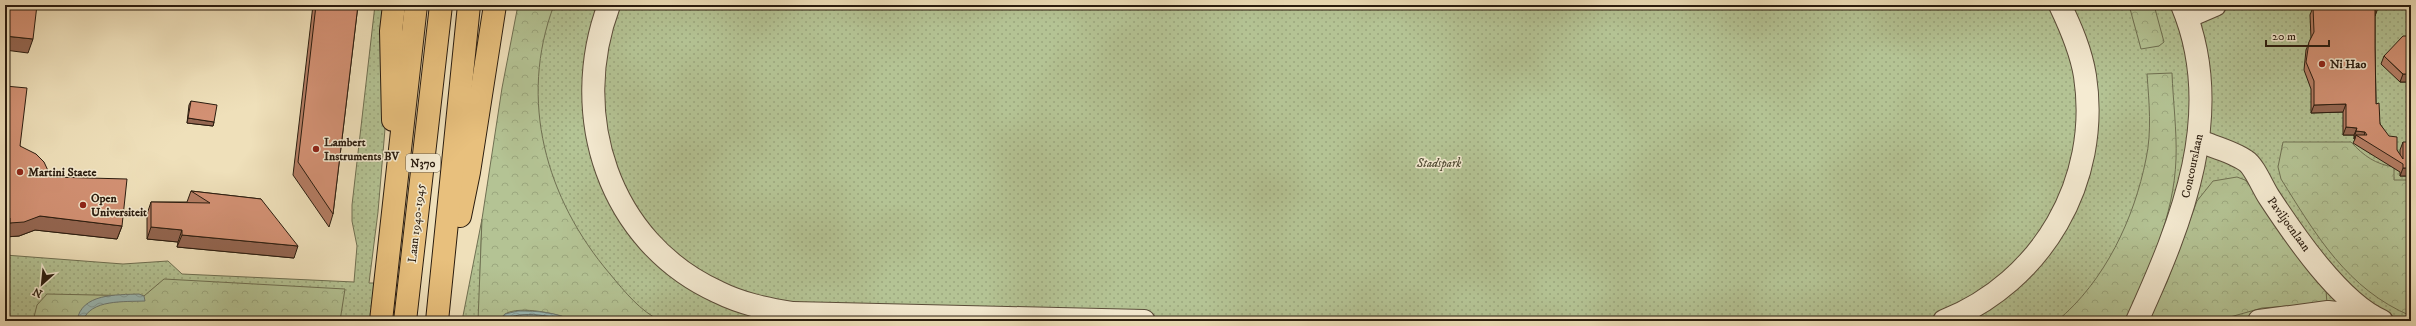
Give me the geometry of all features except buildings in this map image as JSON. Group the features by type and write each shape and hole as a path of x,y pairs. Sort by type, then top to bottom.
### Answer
{"highway":[{"name":"N370","path":"394,5 391,31 391,80 397,189"},
{"name":"N370","path":"382,321 416,5"},
{"name":"Laan 1940-1945","path":"405,321 441,5"},
{"name":"N370","path":"437,318 469,5"},
{"name":"N370","path":"437,318 469,172 495,5"}],"street":[{"path":"609,5 597,43 592,74 592,107 600,153 618,196 635,224 657,249 694,278 717,292 741,302 794,313 1144,321"},
{"path":"1944,321 1990,297 2029,264 2059,223 2070,200 2084,152 2088,101 2079,51 2060,5"},
{"path":"2184,11 2215,5"},
{"name":"Concourslaan","path":"2137,321 2160,269 2186,198 2199,141 2202,106 2198,60 2184,11"},
{"name":"Paviljoenlaan","path":"2199,141 2247,161 2269,197 2321,268 2350,299 2378,319"},
{"name":"Paviljoenlaan","path":"2259,321 2328,312 2378,319"}],"green space":[{"path":"375,5 388,5 386,117 378,212 369,283 384,283 377,321 5,321 5,255 123,264 168,261 182,274 354,282 357,246 352,221 352,205"},
{"path":"518,5 554,5 543,41 539,77 539,112 544,147 555,181 569,214 588,245 621,288 646,312 661,321 574,321 550,313 520,310 505,314 499,321 478,321 482,219 502,88"},
{"name":"Stadspark","path":"541,5 2411,5 2411,321 462,321 482,219 480,276"},
{"path":"2129,5 2154,5 2164,42 2159,46 2141,49"},
{"path":"2172,73 2176,159 2171,201 2159,242 2134,302 2125,321 2057,321 2074,305 2103,268 2115,248 2134,204 2141,182 2149,138 2150,116 2147,74"},
{"path":"2283,142 2351,142 2370,159 2387,166 2394,167 2394,180 2411,180 2411,316 2388,305 2351,276 2321,240 2281,179 2278,167"},
{"path":"2237,177 2245,180 2253,189 2264,209 2321,283 2326,291 2327,303 2262,308 2216,321 2148,321 2167,282 2197,201 2213,181"},
{"path":"164,279 345,289 340,321 33,321 37,305 47,294 144,296"}],"water":[{"path":"139,294 144,296 145,301 118,302 100,305 87,314 83,321 77,321 80,312 85,305 93,300 101,297"},
{"path":"518,311 546,313 574,321 499,321 505,314"}],"place":[{"name":"Ni Hao","path":"2322,64"},
{"name":"Lambert Instruments BV","path":"316,149"},
{"name":"Martini Staete","path":"20,172"},
{"name":"Open Universiteit","path":"83,205"}]}
